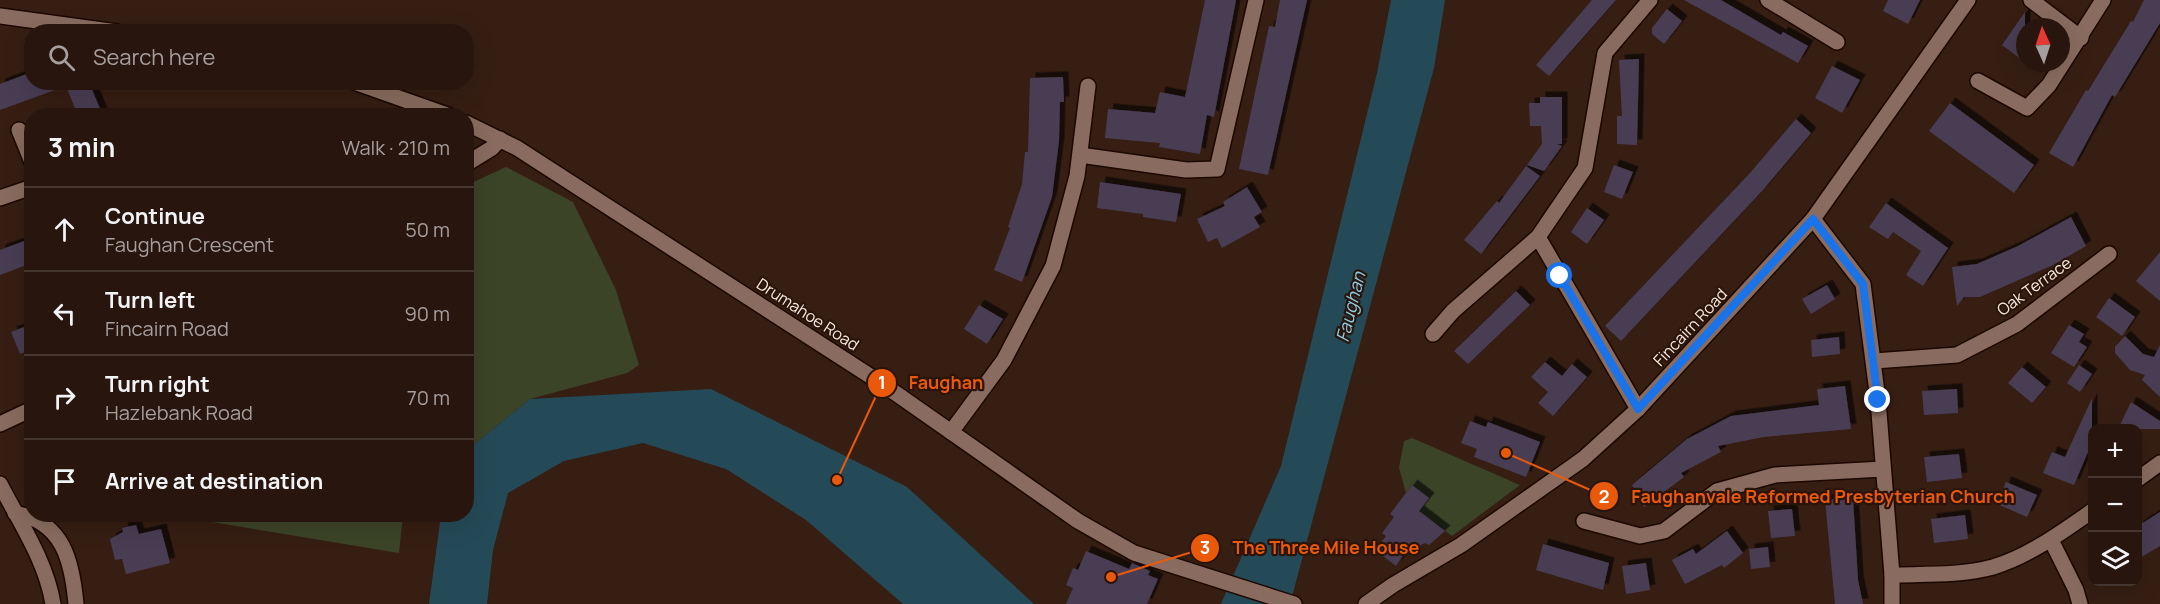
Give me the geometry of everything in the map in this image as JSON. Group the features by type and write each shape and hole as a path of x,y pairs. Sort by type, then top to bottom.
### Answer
{"street":[{"path":"1080,155 1186,170 1217,169 1256,0"},
{"path":"1432,334 1453,311 1538,237 1585,168 1605,53 1650,0"},
{"path":"1768,0 1837,42"},
{"name":"Fincairn Road","path":"1366,604 1393,585 1461,545 1583,459 1638,409 1813,219 1968,0"},
{"path":"2031,0 2081,38"},
{"path":"1978,81 2027,108 2049,85 2081,38 2103,0"},
{"path":"0,16 58,24"},
{"path":"951,432 1004,360 1053,266 1077,176 1088,86"},
{"path":"377,90 427,108"},
{"name":"Drumahoe Road","path":"474,127 500,139 721,279 951,432 1087,526 1134,553 1294,604"},
{"path":"19,130 24,142"},
{"path":"474,159 492,148 500,139"},
{"path":"0,198 24,190"},
{"path":"1813,219 1863,284 1874,361 1884,469 1892,604"},
{"path":"1538,237 1638,409"},
{"name":"Oak Terrace","path":"1874,361 1957,355 2017,324 2109,254"},
{"path":"0,424 24,413"},
{"path":"2139,478 2160,463"},
{"path":"1584,522 1640,536 1664,531 1717,491 1775,475 1884,469"},
{"path":"0,484 38,555 51,588 53,604"},
{"path":"15,513 24,515"},
{"path":"1892,574 1935,574 1993,567 2051,540 2088,514"},
{"path":"42,522 52,529 68,560 76,604"},
{"path":"2051,540 2076,590 2080,604"},
{"path":"51,588 74,584"}],"green space":[{"path":"506,167 573,202 616,290 639,365 627,373 530,399 474,444 474,182"},
{"path":"1412,438 1520,485 1452,536 1419,511 1429,498 1412,485 1406,493 1399,468 1404,441"},
{"path":"212,522 402,522 399,553"}],"water":[{"path":"1391,0 1445,0 1434,68 1290,604 1221,604 1281,466 1377,73"},
{"path":"711,389 907,487 1034,604 903,604 806,520 726,469 643,443 564,461 508,493 493,550 487,604 429,604 440,522 474,522 474,444 530,399"}],"building":[{"path":"1205,0 1236,0 1214,117 1207,115 1200,154 1159,147 1160,143 1105,138 1108,109 1155,113 1160,92 1185,97"},
{"path":"1280,0 1307,0 1268,175 1239,169 1269,26 1275,27"},
{"path":"1592,0 1616,0 1549,76 1536,65"},
{"path":"1684,0 1721,0 1781,35 1783,32 1808,46 1798,63"},
{"path":"1888,0 1920,0 1908,24 1883,11"},
{"path":"2144,0 2160,0 2160,23 2115,97 2112,95 2073,167 2049,153 2086,90 2088,91 2131,21 2133,22"},
{"path":"1667,9 1682,21 1664,44 1652,34 1652,28"},
{"path":"2016,25 2016,55 2002,45"},
{"path":"1639,59 1637,145 1617,144 1617,116 1622,116 1619,60"},
{"path":"1832,66 1860,80 1842,113 1815,98"},
{"path":"24,75 24,90 55,90 0,110 0,84"},
{"path":"1063,77 1064,102 1060,102 1059,141 1052,197 1022,282 994,270 1010,228 1008,227 1022,184 1025,152 1028,152 1030,78"},
{"path":"68,90 92,90 100,108 75,108"},
{"path":"1540,97 1562,97 1562,144 1557,144 1562,146 1544,171 1527,165 1542,144 1541,126 1530,126 1529,103 1540,103"},
{"path":"1950,103 2034,165 2014,193 1929,131"},
{"path":"1796,119 1811,133 1763,190 1621,341 1605,326 1750,173"},
{"path":"1614,165 1633,172 1622,199 1604,192"},
{"path":"1526,166 1540,176 1481,254 1464,240 1497,201 1499,203"},
{"path":"1100,182 1181,194 1176,222 1143,217 1143,214 1097,208"},
{"path":"1247,187 1262,212 1254,217 1260,227 1222,248 1217,238 1208,242 1197,219 1225,206 1223,202"},
{"path":"1886,203 1948,248 1923,286 1906,275 1921,251 1893,232 1888,239 1869,227"},
{"path":"1587,208 1604,220 1587,244 1571,232"},
{"path":"2071,217 2086,246 2053,265 1980,297 1964,297 1957,306 1952,267 1977,264 2018,246"},
{"path":"24,241 24,266 0,275 0,250"},
{"path":"2160,252 2160,301 2136,281"},
{"path":"1827,285 1835,299 1811,314 1802,299"},
{"path":"1516,291 1530,305 1468,364 1454,351"},
{"path":"2109,298 2135,317 2122,336 2096,317"},
{"path":"979,305 1003,319 987,344 964,329"},
{"path":"2069,325 2084,334 2079,342 2087,347 2074,367 2051,353"},
{"path":"24,327 24,352 20,354 11,332"},
{"path":"2125,336 2143,354 2154,357 2160,345 2160,397 2142,380 2145,375 2130,370 2115,353 2115,347"},
{"path":"1839,337 1840,354 1812,357 1811,340"},
{"path":"1545,362 1562,376 1572,364 1587,377 1553,416 1538,403 1548,392 1531,377"},
{"path":"2079,365 2092,374 2080,392 2067,383"},
{"path":"2022,367 2046,387 2032,403 2008,383"},
{"path":"1845,386 1851,429 1764,437 1718,446 1721,452 1681,473 1684,477 1644,507 1632,485 1687,439 1731,416 1819,405 1817,389"},
{"path":"1957,389 1958,413 1924,415 1922,391"},
{"path":"2092,398 2092,424 2088,424 2088,452 2074,485 2043,473 2052,452 2065,457"},
{"path":"2131,402 2160,421 2160,429 2142,429 2142,424 2120,424"},
{"path":"1470,421 1486,427 1488,422 1540,442 1526,477 1474,457 1477,449 1461,443"},
{"path":"1959,454 1962,478 1927,482 1924,457"},
{"path":"2006,482 2037,495 2027,517 1997,504"},
{"path":"1412,485 1429,498 1419,511 1445,531 1429,545 1425,543 1404,554 1396,566 1375,550 1386,536 1382,533 1394,517 1390,514"},
{"path":"1853,498 1858,580 1863,604 1835,604 1825,500"},
{"path":"1792,509 1795,536 1771,538 1768,511"},
{"path":"2160,512 2160,546 2142,557 2142,532 2142,523"},
{"path":"1965,515 1968,539 1934,543 1931,519"},
{"path":"136,525 139,534 161,529 170,563 126,574 122,559 115,560 110,539 123,532 122,528"},
{"path":"1727,531 1743,553 1724,568 1722,565 1685,584 1672,560 1693,549 1696,554"},
{"path":"1543,544 1609,563 1603,590 1536,570"},
{"path":"1768,547 1770,567 1751,569 1749,549"},
{"path":"1086,551 1129,569 1132,563 1150,571 1148,575 1158,579 1147,604 1066,604 1073,588 1066,585 1073,568 1078,570"},
{"path":"1646,563 1650,590 1626,594 1622,566"}],"place":[{"name":"Faughanvale Reformed Presbyterian Church","path":"1506,453"},
{"name":"Faughan","path":"837,480"},
{"name":"The Three Mile House","path":"1111,577"}],"route":[{"path":"1560,276 1638,409 1813,219 1863,284 1878,400"}]}
